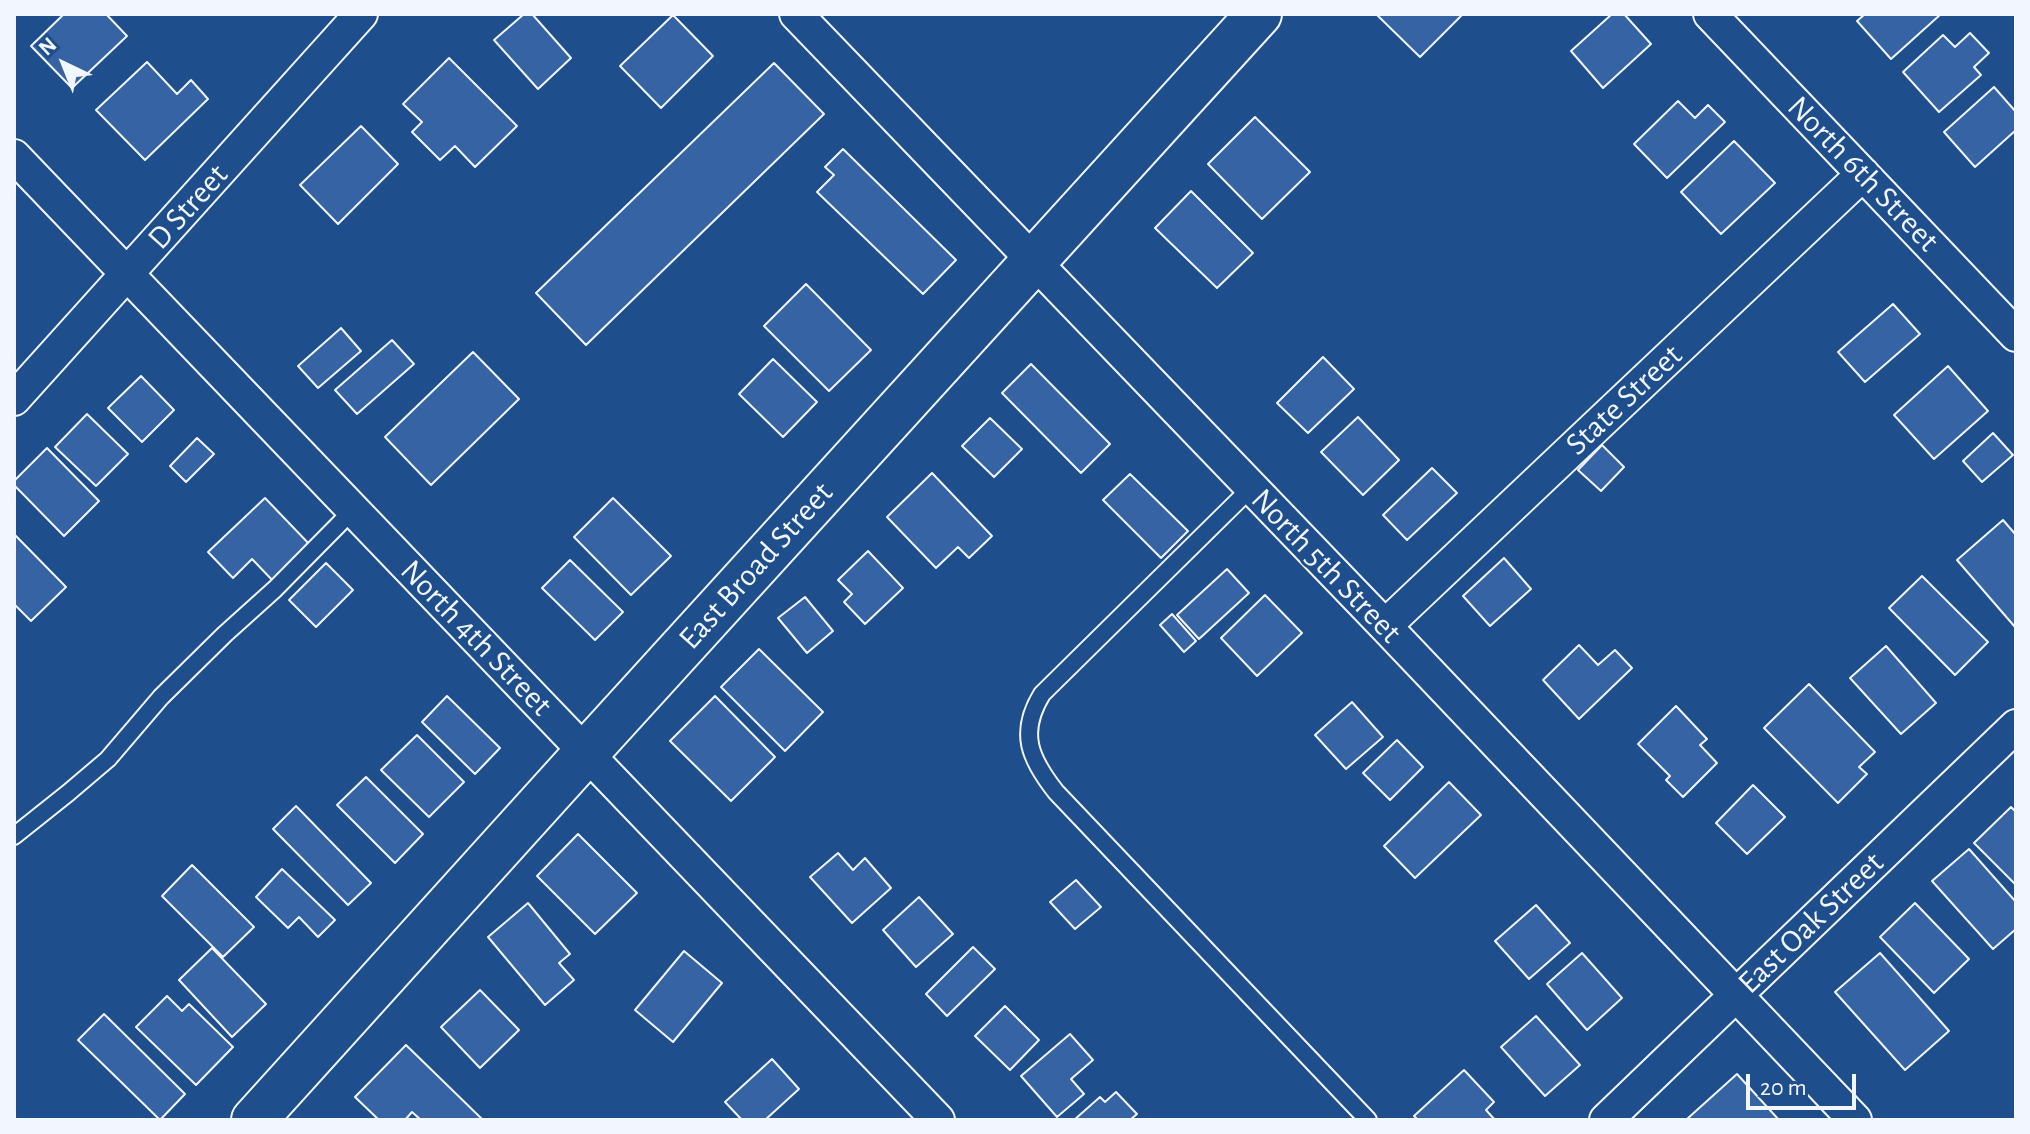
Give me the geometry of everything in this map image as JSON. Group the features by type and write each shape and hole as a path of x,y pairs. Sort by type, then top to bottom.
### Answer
{"main road":[{"name":"East Broad Street","path":"254,1120 1259,14"}],"street":[{"name":"D Street","path":"14,399 361,14"},
{"name":"North 5th Street","path":"796,14 1855,1120"},
{"name":"North 6th Street","path":"1710,14 2016,335"},
{"name":"North 4th Street","path":"14,156 938,1120"},
{"name":"State Street","path":"1385,626 1863,174"},
{"name":"East Oak Street","path":"1606,1120 2016,726"}],"lane":[{"path":"1251,488 1042,694 1032,710 1028,734 1030,751 1041,773 1056,792 1368,1120"},
{"path":"14,836 108,759 172,687 353,510"}],"building":[{"path":"64,14 106,14 127,36 72,88 31,46"},
{"path":"524,14 532,14 571,58 538,89 494,40"},
{"path":"1376,14 1463,14 1420,57"},
{"path":"1612,14 1624,14 1651,44 1603,88 1571,51"},
{"path":"1865,14 1941,14 1891,59 1857,21"},
{"path":"673,15 713,56 661,108 620,66"},
{"path":"1970,33 1989,53 1974,67 1981,75 1939,112 1903,72 1943,35 1955,47"},
{"path":"449,58 517,126 475,167 455,146 440,160 412,132 422,122 403,104"},
{"path":"147,62 177,94 191,80 208,99 145,160 96,110"},
{"path":"774,63 824,114 586,345 536,293"},
{"path":"1994,87 2016,112 2016,130 1975,167 1944,132"},
{"path":"1678,101 1695,118 1708,105 1725,122 1667,178 1634,144"},
{"path":"1255,117 1310,172 1262,219 1208,164"},
{"path":"361,126 398,164 338,224 300,185"},
{"path":"1734,141 1775,183 1721,234 1681,192"},
{"path":"843,149 956,260 923,294 817,192 834,175 825,167"},
{"path":"1191,191 1253,253 1217,288 1155,228"},
{"path":"806,284 871,350 829,391 764,326"},
{"path":"1893,304 1920,334 1865,382 1838,352"},
{"path":"341,328 361,351 318,388 298,366"},
{"path":"392,340 414,364 357,414 335,390"},
{"path":"473,352 519,399 431,485 385,437"},
{"path":"1323,357 1354,389 1308,433 1277,403"},
{"path":"773,359 817,402 783,437 739,394"},
{"path":"1031,364 1110,444 1081,473 1002,393"},
{"path":"1948,366 1988,411 1934,459 1894,415"},
{"path":"141,376 174,410 142,442 108,408"},
{"path":"87,414 128,454 96,486 55,447"},
{"path":"1358,417 1399,460 1363,495 1321,452"},
{"path":"990,418 1022,449 994,477 962,446"},
{"path":"1993,433 2013,455 1982,482 1963,461"},
{"path":"197,438 214,454 186,482 170,466"},
{"path":"1602,445 1624,467 1601,491 1578,470"},
{"path":"47,448 99,501 64,536 14,485 14,481"},
{"path":"1432,468 1457,493 1407,540 1383,515"},
{"path":"932,473 992,536 969,558 958,547 936,568 887,517"},
{"path":"1130,474 1188,531 1161,558 1103,500"},
{"path":"265,498 312,547 275,583 252,559 233,578 208,552"},
{"path":"613,498 671,556 631,595 574,537"},
{"path":"2003,520 2016,535 2015,627 1957,560"},
{"path":"14,534 66,587 31,621 14,604"},
{"path":"868,551 903,588 865,624 844,602 852,594 838,580"},
{"path":"1504,558 1531,589 1490,626 1463,596"},
{"path":"570,560 623,612 595,640 542,588"},
{"path":"326,563 353,590 316,627 289,600"},
{"path":"1227,569 1249,593 1199,639 1177,615"},
{"path":"1922,576 1988,642 1955,675 1889,608"},
{"path":"1265,595 1302,633 1257,676 1221,638"},
{"path":"805,597 833,631 807,653 778,618"},
{"path":"1172,614 1196,641 1184,652 1160,625"},
{"path":"1579,645 1598,665 1615,650 1632,668 1579,719 1543,680"},
{"path":"1886,646 1936,703 1901,734 1850,678"},
{"path":"759,649 823,712 785,751 721,687"},
{"path":"1809,684 1875,752 1859,767 1867,774 1838,803 1764,728"},
{"path":"447,696 500,748 475,774 422,722"},
{"path":"715,696 775,757 731,801 670,741"},
{"path":"1352,702 1383,737 1346,769 1315,735"},
{"path":"1676,706 1707,739 1700,745 1717,763 1683,797 1666,780 1670,776 1638,744"},
{"path":"417,735 464,782 429,817 381,770"},
{"path":"1397,740 1423,767 1390,800 1363,773"},
{"path":"366,777 423,834 395,863 337,805"},
{"path":"1449,782 1481,815 1415,878 1384,846"},
{"path":"1753,785 1785,817 1747,854 1716,823"},
{"path":"296,806 371,883 348,905 273,829"},
{"path":"2011,807 2016,812 2016,885 1974,843"},
{"path":"578,834 637,893 595,934 537,876"},
{"path":"1969,849 2016,902 2016,929 1993,949 1932,881"},
{"path":"838,853 853,870 865,858 891,888 852,923 810,877"},
{"path":"192,865 254,927 223,957 162,896"},
{"path":"282,869 335,920 318,937 299,917 288,928 256,897"},
{"path":"1076,880 1101,907 1075,929 1050,902"},
{"path":"919,897 953,934 916,967 883,930"},
{"path":"528,903 570,954 559,963 574,980 545,1005 488,937"},
{"path":"1915,903 1969,959 1934,993 1880,937"},
{"path":"1536,905 1570,943 1529,979 1495,941"},
{"path":"973,947 995,969 947,1016 926,994"},
{"path":"212,948 266,1004 232,1037 179,980"},
{"path":"684,951 722,983 673,1042 635,1010"},
{"path":"1582,953 1622,998 1587,1030 1547,984"},
{"path":"1880,953 1949,1031 1905,1070 1835,992"},
{"path":"480,990 519,1030 480,1068 441,1027"},
{"path":"167,996 182,1011 189,1004 233,1047 196,1085 136,1027"},
{"path":"1005,1006 1039,1040 1010,1070 975,1036"},
{"path":"104,1014 185,1094 160,1120 78,1040"},
{"path":"1536,1016 1580,1065 1545,1096 1501,1047"},
{"path":"1070,1034 1093,1060 1071,1079 1084,1094 1057,1117 1021,1076"},
{"path":"406,1045 483,1120 421,1120 412,1112 405,1120 379,1120 355,1097"},
{"path":"772,1059 799,1089 765,1120 742,1120 725,1102"},
{"path":"1464,1070 1494,1102 1486,1110 1495,1120 1418,1120 1414,1116"},
{"path":"1737,1074 1779,1120 1687,1119"},
{"path":"1116,1092 1137,1114 1130,1120 1074,1120 1100,1097 1105,1102"}]}
